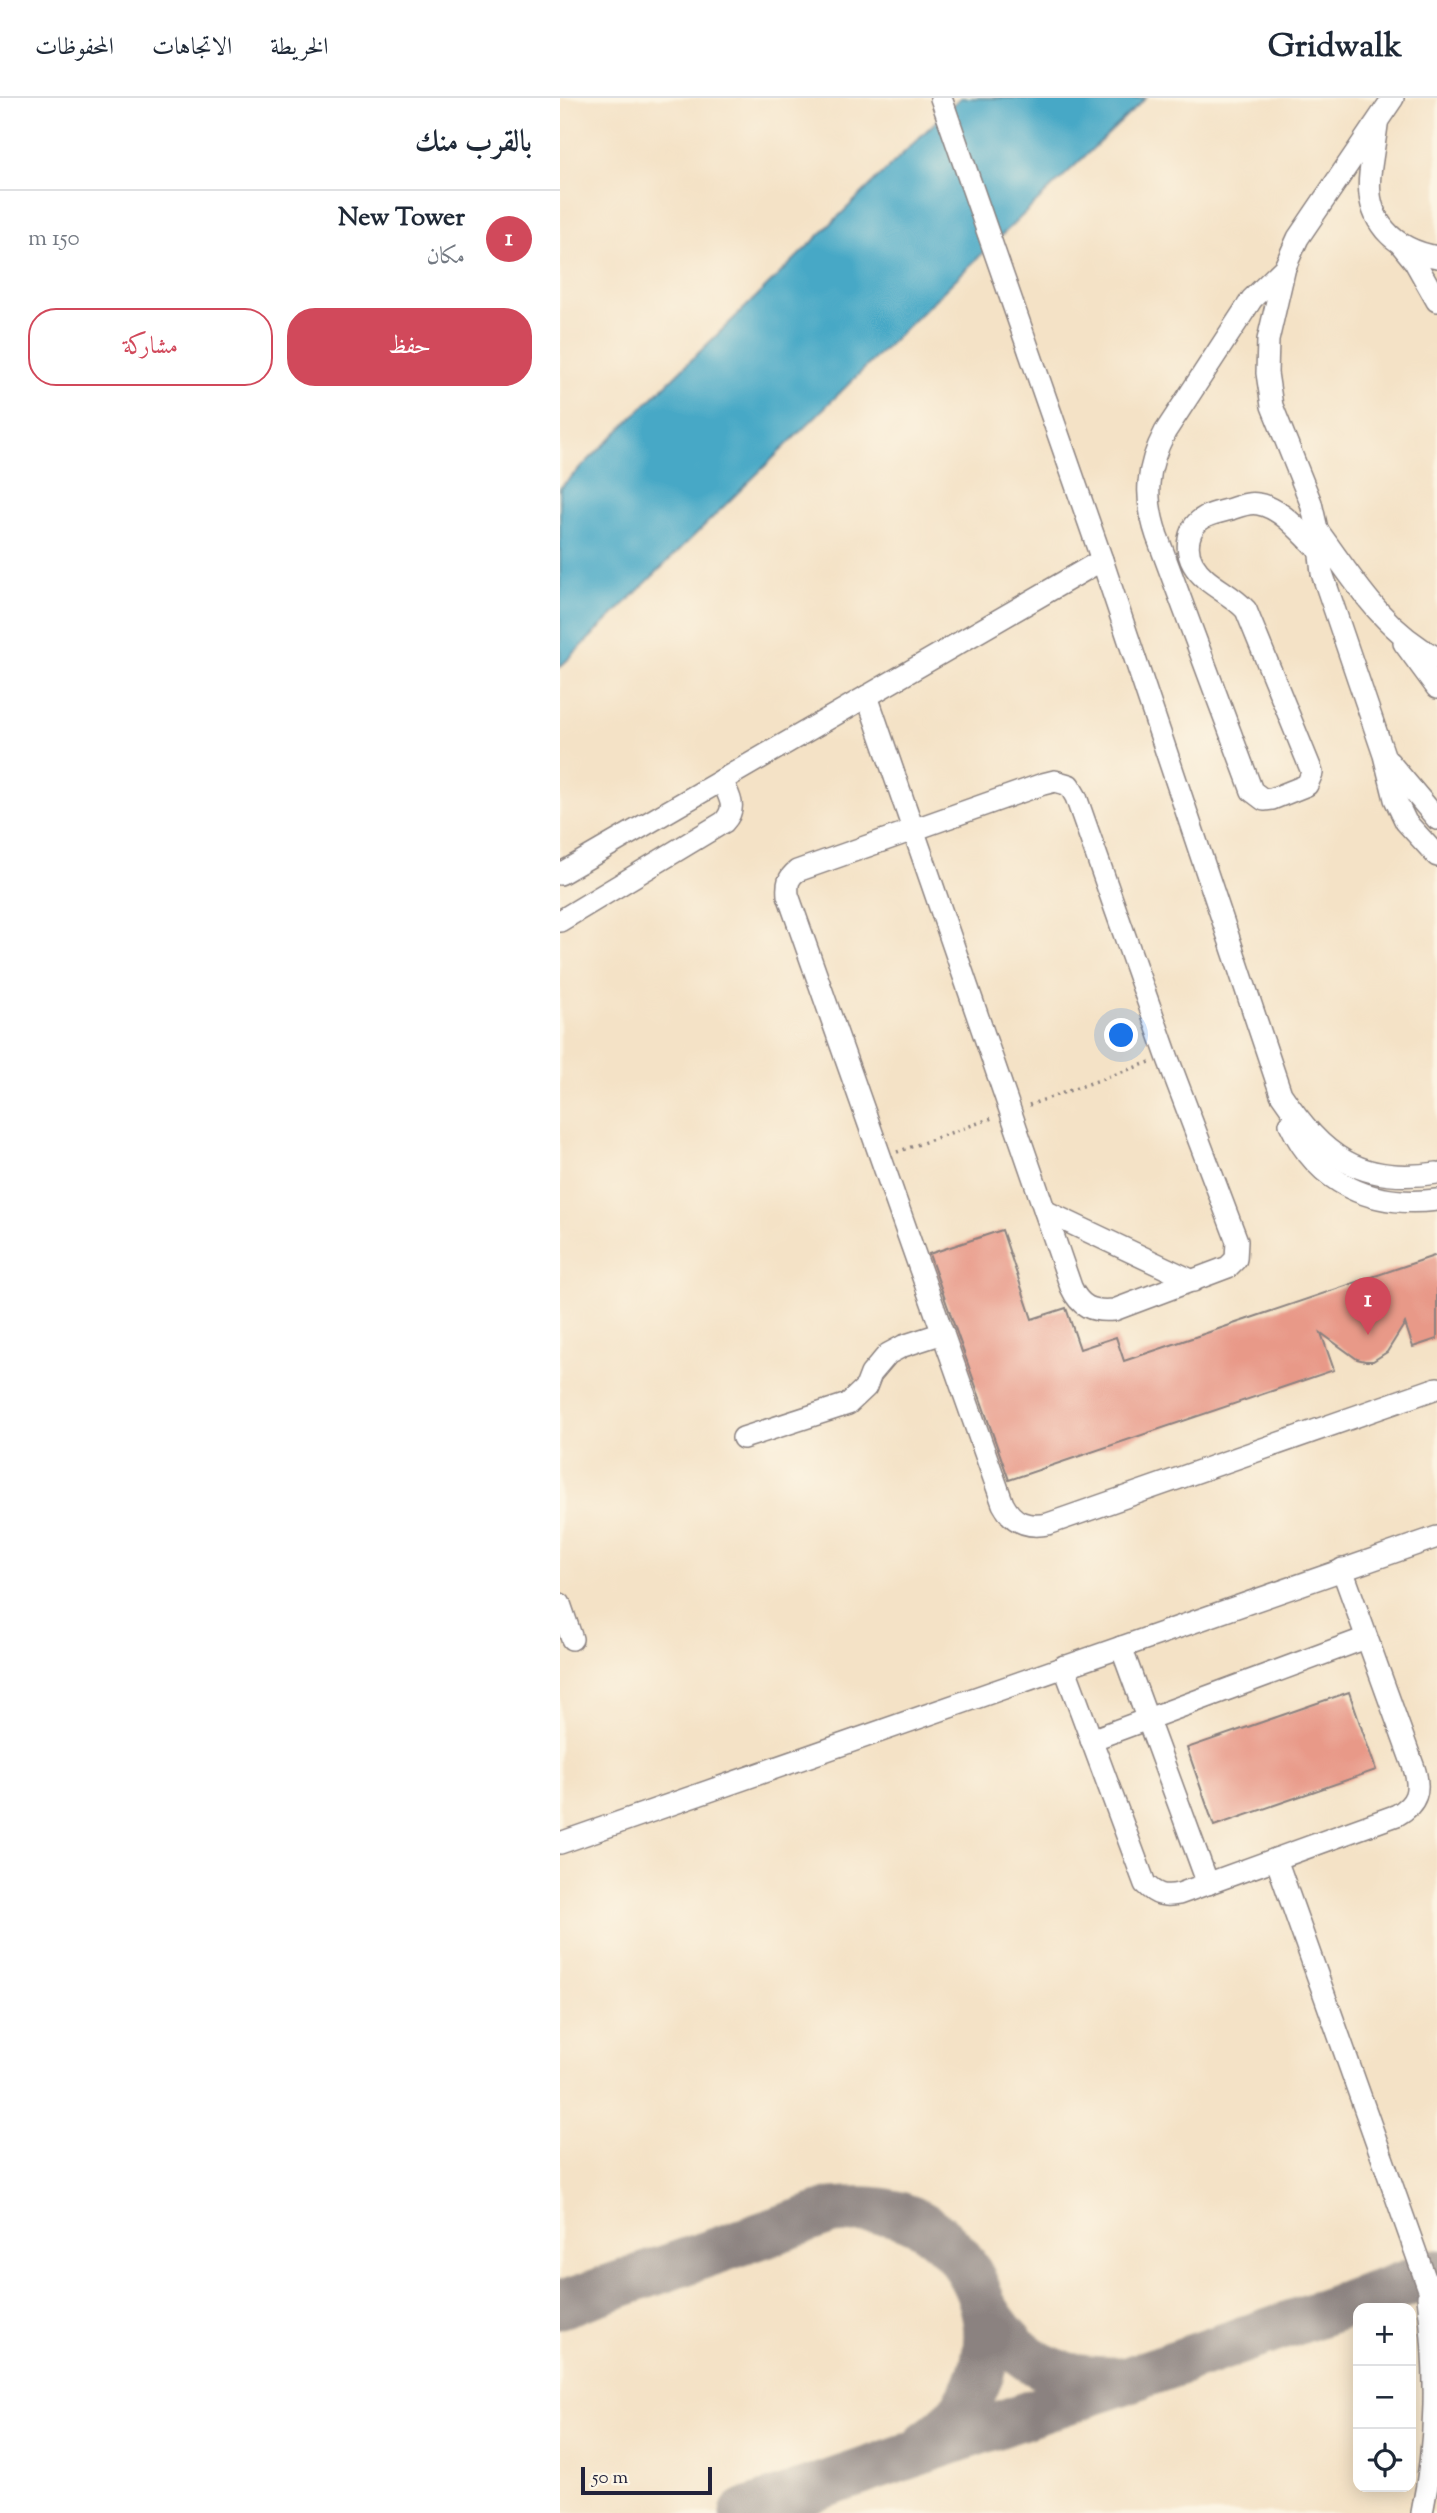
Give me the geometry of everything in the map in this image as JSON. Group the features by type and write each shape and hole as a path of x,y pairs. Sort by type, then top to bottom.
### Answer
{"street":[{"path":"941,98 1102,560 1288,1121 1307,1154 1322,1171 1336,1181 1367,1195 1384,1199 1402,1202 1437,1200"},
{"path":"1393,98 1298,238 1285,267 1268,340 1267,373 1272,406 1283,437 1302,476 1318,539 1322,573 1386,764 1395,799 1406,822 1437,856"},
{"path":"1378,119 1370,174 1370,194 1375,214 1385,231 1415,262 1437,301"},
{"path":"1400,245 1418,254 1437,257"},
{"path":"1285,267 1252,299 1165,432 1152,462 1147,494 1153,526 1252,791 1264,800 1307,785 1312,773 1246,610 1236,598 1209,583 1198,572 1188,550 1189,538 1204,517 1245,504 1258,504 1318,539 1394,630 1437,688"},
{"path":"560,874 1102,560"},
{"path":"1394,630 1437,658"},
{"path":"867,696 914,830 1071,1287 1076,1299 1085,1307 1098,1312 1114,1310 1228,1267 1236,1259 1237,1241 1167,1056 1076,797 1069,785 1055,781 1043,784 914,830 797,871 790,877 787,885 800,927 1009,1516 1021,1524 1034,1527 1048,1524 1437,1388"},
{"path":"1386,764 1437,819"},
{"path":"1386,764 1416,818 1437,837"},
{"path":"560,921 724,822 733,807 722,780"},
{"path":"1281,1094 1306,1130 1320,1144 1355,1166 1395,1176 1437,1173"},
{"path":"1045,1211 1193,1281"},
{"path":"743,1438 848,1404 866,1387 871,1374 888,1354 903,1346 943,1333"},
{"path":"560,1843 1437,1537"},
{"path":"1065,1666 1144,1884 1154,1893 1167,1896 1208,1884 1397,1815 1409,1808 1417,1796 1419,1782 1415,1768 1342,1569"},
{"path":"560,1604 572,1639"},
{"path":"1091,1740 1366,1638"},
{"path":"1121,1647 1208,1884"},
{"path":"1276,1859 1437,2312"},
{"path":"1425,2277 1437,2300"},
{"path":"1422,2513 1434,2445 1436,2407 1436,2369 1425,2277"}],"water":[{"path":"960,98 1146,98 965,270 560,667 560,488"}],"building":[{"path":"1002,1230 1032,1319 1066,1308 1080,1349 1116,1337 1124,1361 1437,1255 1437,1339 1413,1347 1405,1323 1387,1352 1373,1361 1365,1361 1357,1359 1321,1333 1334,1370 1009,1480 929,1254"},
{"path":"1349,1692 1376,1770 1214,1826 1187,1748"}],"taxiway":[{"path":"560,2305 832,2211 872,2210 902,2215 928,2228 956,2254 979,2293 985,2317 987,2341 976,2387 947,2427 927,2443"},
{"path":"743,2513 1437,2273"},
{"path":"984,2307 1009,2340 1037,2363 1071,2376 1113,2380"}],"place":[{"name":"New Tower","path":"1368,1335"}]}
